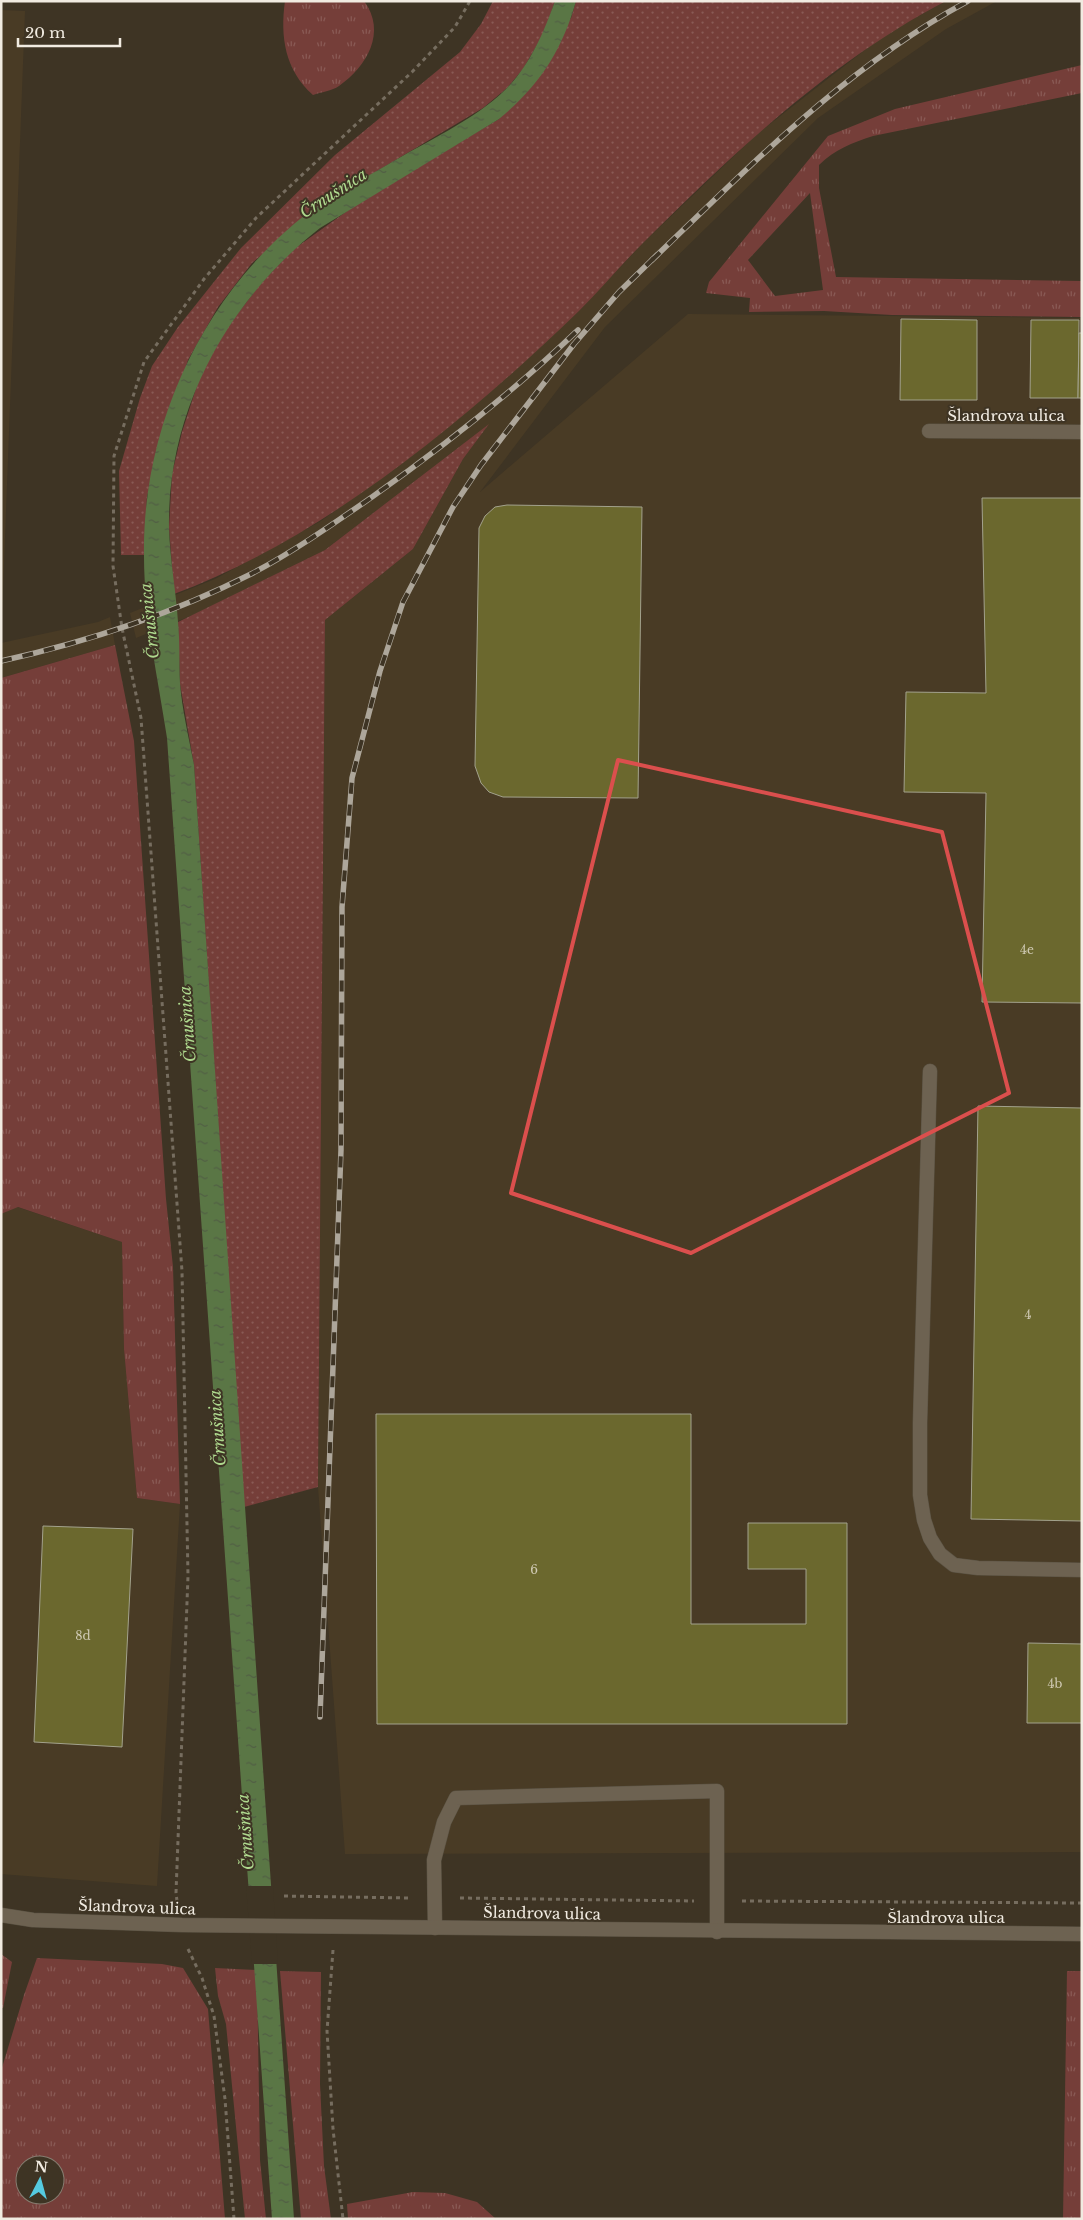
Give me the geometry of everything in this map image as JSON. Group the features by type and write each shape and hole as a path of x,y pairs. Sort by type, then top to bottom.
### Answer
{"street":[{"name":"Šlandrova ulica","path":"929,431 1082,432"},
{"path":"930,1071 920,1423 920,1495 924,1520 930,1538 940,1554 954,1565 978,1568 1082,1570"},
{"path":"435,1928 434,1860 444,1822 456,1798 717,1791 718,1932"},
{"name":"Šlandrova ulica","path":"1,1915 34,1920 238,1926 1082,1934"}],"path":[{"path":"234,2219 225,2100 214,2016 202,1978 189,1956 176,1893 188,1576 182,1271 141,718 122,628 114,566 114,456 144,362 204,278 256,218 412,72 455,27 470,1"},
{"name":"Šlandrova ulica","path":"284,1896 1082,1903"},
{"path":"335,1927 327,2032 333,2129 343,2219"}],"highlighted area":[{"path":"618,760 942,832 1009,1093 691,1253 511,1193"}],"shaded area":[{"path":"946,1 997,1 946,29 818,118 605,327 480,492 688,314 1082,318 1082,1852 345,1854 318,1487 325,620 413,549 463,459 488,425 325,550 193,615 136,638 130,613 215,579 321,521 415,453 507,376 579,311 643,243 756,135 884,35"},
{"path":"1,10 25,11 1,643"},
{"path":"110,617 115,645 1,678 1,643 98,622"},
{"path":"17,1207 122,1242 124,1349 137,1498 180,1504 157,1886 1,1874 1,1214"}],"green space":[{"path":"285,1 364,1 371,13 374,25 371,48 358,69 339,86 313,95 296,75 284,40"},
{"path":"493,1 555,1 544,33 523,69 507,88 483,108 325,202 252,263 218,307 188,360 147,496 144,555 121,555 119,471 140,398 152,366 178,327 241,248 335,155 460,52 481,24"},
{"path":"576,1 946,1 863,51 786,110 677,209 579,311 535,353 440,435 338,509 284,542 230,570 174,594 169,527 172,474 182,432 200,376 222,334 262,282 294,249 364,199 499,119 571,18"},
{"path":"1082,65 1082,93 873,136 844,147 819,165 819,188 836,277 1082,281 1082,317 892,315 824,311 749,312 750,298 706,293 709,282 828,136 895,109","holes":["810,193 823,290 775,296 748,260"]},
{"path":"489,424 463,459 413,549 325,620 318,1487 244,1507 194,765 180,684 178,622 325,550"},
{"path":"115,645 134,741 166,1199 173,1267 180,1504 137,1498 124,1349 122,1242 18,1207 1,1214 1,678"},
{"path":"1,1954 12,1962 3,2008 1,2008"},
{"path":"37,1958 162,1964 183,1968 208,2009 225,2219 1,2219 1,2071"},
{"path":"215,1968 257,1970 260,2160 266,2219 245,2219 226,2024 218,1996"},
{"path":"280,1971 321,1972 320,2084 324,2166 331,2219 301,2219"},
{"path":"1067,1971 1082,1971 1082,2219 1063,2219"},
{"path":"413,2192 445,2193 477,2202 496,2219 348,2219 347,2204"}],"water":[{"name":"Črnušnica","path":"555,1 576,1 564,36 556,52 537,80 513,107 499,119 320,228 287,257 257,289 231,323 209,361 192,400 179,441 171,484 169,528 179,630 181,693 194,765 294,2219 272,2219 167,738 146,602 144,556 146,509 153,463 165,417 182,373 204,332 230,292 260,256 304,216 339,193 465,121 494,100 515,80 529,59 541,36"}],"pier":[{"path":"246,1886 273,1886 278,1964 252,1964"}],"building":[{"path":"901,319 977,320 977,400 900,400"},
{"path":"1031,320 1079,320 1078,398 1030,398"},
{"path":"1079,333 1082,333 1082,398 1078,398"},
{"path":"982,498 1082,498 1082,1003 982,1002 986,793 904,792 906,692 986,693"},
{"path":"507,505 642,507 638,798 503,797 489,792 481,783 475,766 479,528 485,516 495,507"},
{"path":"978,1106 1082,1108 1082,1521 971,1519"},
{"path":"376,1414 691,1414 691,1624 806,1624 806,1569 748,1569 748,1523 847,1523 847,1724 377,1724"},
{"path":"43,1526 133,1529 122,1747 34,1742"},
{"path":"1028,1643 1082,1644 1082,1723 1027,1723"}],"railway":[{"path":"652,260 763,154 841,87 923,27 968,1"},
{"path":"320,1717 341,1150 342,907 352,778 380,671 403,602 453,507 481,465 574,344 619,292 657,255"},
{"path":"1,661 97,636 160,614 191,602 267,565 328,527 426,458 504,396 578,330"}]}
